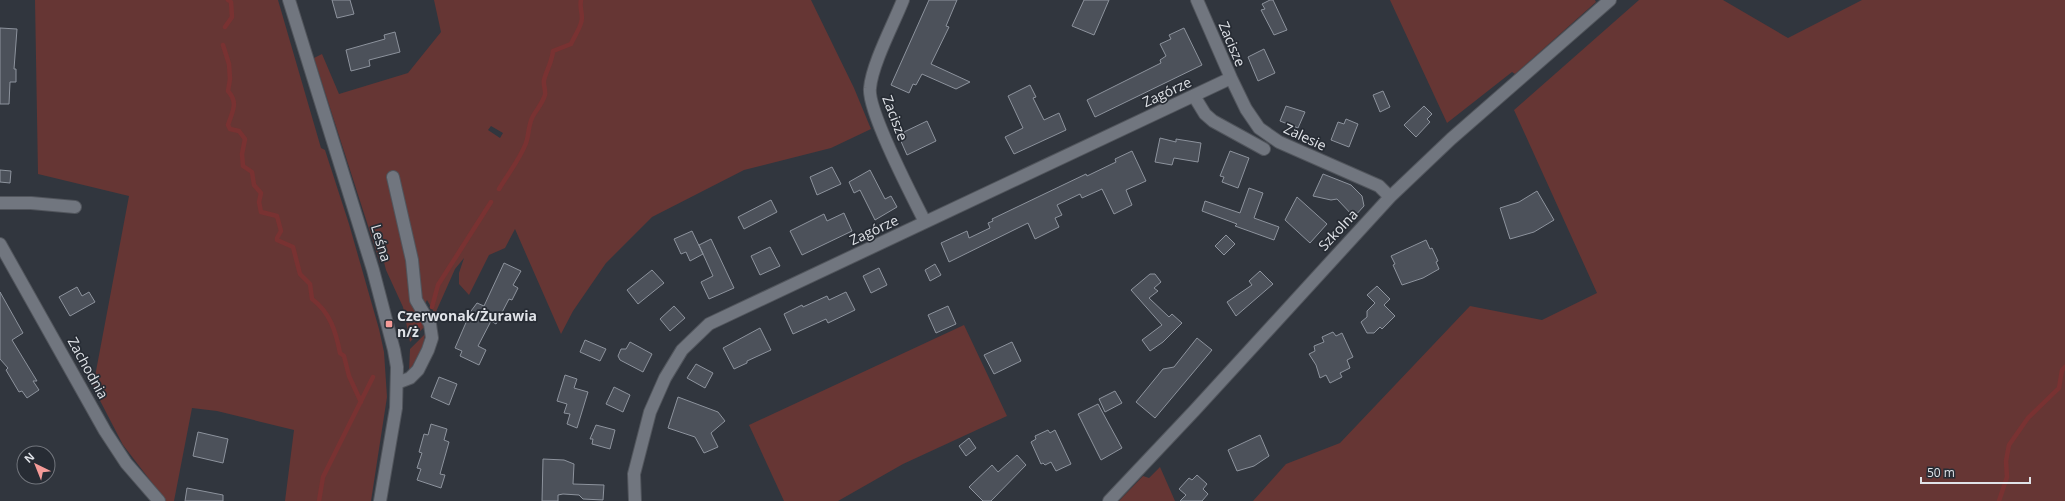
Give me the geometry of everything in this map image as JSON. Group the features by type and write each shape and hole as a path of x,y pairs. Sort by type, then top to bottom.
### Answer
{"street":[{"name":"Leśna","path":"289,0 389,324 397,367 396,408 380,501"},
{"name":"Zacisze","path":"903,0 874,72 870,89 881,128 925,222"},
{"name":"Zacisze","path":"1197,0 1231,78"},
{"name":"Szkolna","path":"1109,501 1194,411 1390,197 1451,139 1610,0"},
{"name":"Zagórze","path":"635,501 634,474 650,412 665,378 682,350 709,324 1231,78"},
{"name":"Zalesie","path":"1231,78 1246,109 1259,128 1279,142 1379,186 1390,197"},
{"path":"1194,96 1205,114 1214,121 1264,149"},
{"path":"393,177 412,260 416,300 430,324 432,338 418,370 410,378 397,383"},
{"path":"0,204 31,203 75,207"},
{"name":"Zachodnia","path":"0,244 105,431 126,463 159,501"}],"shaded area":[{"path":"35,0 278,0 321,148 325,150 349,224 379,329 384,352 387,397 371,501 285,501 294,430 217,411 192,408 174,501 164,501 163,497 123,445 93,387 129,196 38,174"},
{"path":"434,0 811,0 854,88 871,129 831,148 744,170 652,217 606,263 573,311 561,334 515,229 505,248 489,255 469,295 459,284 459,273 464,258 455,269 435,314 427,300 420,313 425,326 410,342 403,307 386,270 384,262 380,263 314,58 322,54 339,94 408,73 441,32","holes":["491,126 503,133 500,138 488,130"]},
{"path":"1390,0 1595,0 1596,2 1515,74 1512,72 1447,123"},
{"path":"1639,0 1723,0 1788,38 1862,0 2065,0 2065,501 1253,501 1286,464 1340,443 1470,306 1542,320 1597,293 1514,110"},
{"path":"964,325 1007,416 903,464 838,501 784,501 749,425"},
{"path":"425,334 423,346 409,372 410,349"},
{"path":"1160,467 1175,501 1119,501 1143,476 1149,478"}],"building":[{"path":"332,0 350,0 354,14 337,18"},
{"path":"929,0 957,0 946,26 949,27 931,64 970,82 956,89 922,74 916,85 913,84 909,93 891,85"},
{"path":"1084,0 1109,0 1094,35 1072,26"},
{"path":"1273,0 1287,30 1274,35 1261,10 1265,9 1262,4"},
{"path":"0,28 17,29 14,69 16,69 16,82 10,82 9,104 0,104"},
{"path":"1184,28 1202,65 1095,117 1087,100 1161,63 1160,60 1166,56 1160,44 1171,39 1169,35"},
{"path":"395,32 400,52 369,60 370,66 351,71 346,50 385,39 384,35"},
{"path":"1264,49 1275,73 1258,81 1248,57"},
{"path":"1030,85 1036,97 1033,98 1044,120 1059,113 1066,130 1014,154 1005,137 1023,128 1008,96"},
{"path":"1383,91 1390,107 1380,112 1373,95"},
{"path":"1286,106 1305,112 1298,128 1280,121"},
{"path":"1424,106 1432,114 1427,119 1430,122 1416,137 1404,125"},
{"path":"1346,119 1358,124 1349,147 1331,140 1338,122 1344,124"},
{"path":"927,121 936,141 907,155 900,139 906,136 904,132"},
{"path":"1160,138 1176,142 1176,139 1201,143 1198,162 1174,158 1172,165 1155,162"},
{"path":"1132,151 1146,181 1126,190 1132,205 1114,214 1102,189 1082,198 1080,194 1057,205 1062,215 1055,218 1059,227 1035,239 1028,223 949,262 941,243 967,231 969,238 990,228 988,223 993,221 992,219 1086,174 1087,176 1116,162 1115,159"},
{"path":"1230,151 1249,158 1238,188 1222,182 1224,177 1220,176"},
{"path":"832,167 841,184 817,195 810,177"},
{"path":"0,170 11,171 10,183 0,182"},
{"path":"870,170 885,199 891,196 897,207 875,220 860,190 854,193 849,182"},
{"path":"1323,174 1351,185 1362,196 1364,206 1354,217 1337,199 1331,200 1313,196"},
{"path":"1249,188 1263,193 1254,218 1279,227 1274,240 1235,226 1237,224 1202,211 1205,201 1240,213"},
{"path":"1537,191 1554,220 1534,232 1510,239 1500,208 1519,202"},
{"path":"1297,197 1327,224 1310,243 1285,220"},
{"path":"771,200 777,212 744,229 738,217"},
{"path":"844,213 852,231 802,255 790,231 824,214 827,221"},
{"path":"692,231 703,254 690,261 686,252 681,254 674,239"},
{"path":"1226,235 1235,244 1224,255 1215,246"},
{"path":"711,239 734,288 709,299 701,282 713,276 699,245"},
{"path":"1426,240 1430,249 1432,248 1438,261 1436,262 1439,269 1423,278 1402,285 1393,265 1395,264 1391,256"},
{"path":"770,247 780,266 760,275 751,256"},
{"path":"504,263 521,271 513,285 518,288 512,300 509,299 496,324 491,321 478,346 486,350 479,365 460,356 462,351 455,348 471,311 477,303 484,306"},
{"path":"935,264 941,275 930,281 925,270"},
{"path":"879,268 887,285 871,293 863,276"},
{"path":"652,270 664,283 638,304 627,290"},
{"path":"1260,271 1273,284 1236,316 1227,302 1252,285 1249,281"},
{"path":"1150,274 1155,274 1161,282 1154,288 1158,291 1149,298 1169,317 1172,314 1182,323 1163,342 1150,351 1142,340 1162,325 1131,290"},
{"path":"1377,286 1390,299 1384,305 1395,316 1382,329 1380,327 1374,333 1367,333 1361,322 1367,317 1367,311 1375,303 1367,295"},
{"path":"77,287 82,296 89,292 95,302 70,316 59,297"},
{"path":"0,292 23,333 12,340 37,381 33,381 39,390 27,398 22,391 19,392 6,370 8,368 0,359"},
{"path":"846,292 855,310 828,323 826,319 793,334 784,314 802,305 803,307 827,296 829,300"},
{"path":"674,306 685,318 670,331 660,319"},
{"path":"948,306 956,324 936,333 928,315"},
{"path":"760,328 771,350 734,369 723,348"},
{"path":"1333,332 1336,336 1342,333 1353,357 1347,360 1350,368 1340,373 1342,377 1330,383 1326,375 1320,378 1316,365 1309,354 1315,351 1314,346 1324,342 1322,337"},
{"path":"1197,338 1212,350 1155,418 1136,402 1163,369 1174,367"},
{"path":"585,340 606,349 600,361 580,352"},
{"path":"630,342 652,354 643,372 620,360 618,356 621,349 626,349"},
{"path":"1012,342 1021,361 994,374 984,355"},
{"path":"696,364 713,373 705,388 687,378"},
{"path":"565,375 577,379 574,388 588,392 577,428 567,424 570,414 564,413 567,404 557,401"},
{"path":"439,377 457,384 449,405 431,397"},
{"path":"614,387 630,395 623,412 606,404"},
{"path":"1115,391 1122,403 1105,412 1099,399"},
{"path":"678,397 718,412 725,421 711,433 718,447 704,453 695,437 668,428"},
{"path":"1098,404 1122,448 1101,460 1078,414"},
{"path":"431,424 447,429 444,440 449,442 440,474 445,475 441,488 417,480 421,469 417,468 422,453 419,452 424,434 428,435"},
{"path":"596,425 615,430 610,449 592,444 593,439 590,439"},
{"path":"1048,430 1050,433 1055,430 1071,464 1056,471 1051,462 1045,465 1043,463 1041,464 1031,442 1036,439 1035,436"},
{"path":"198,432 228,439 223,463 193,456"},
{"path":"1260,435 1269,456 1254,466 1237,471 1228,450"},
{"path":"969,438 976,448 966,456 959,446"},
{"path":"1017,455 1026,465 991,501 983,501 969,487 992,465 998,472"},
{"path":"543,459 564,460 574,464 573,484 604,485 603,500 583,499 579,495 563,494 558,495 558,501 542,501"},
{"path":"1197,475 1207,484 1203,489 1208,494 1202,501 1180,501 1186,495 1179,489 1189,478 1192,480"},
{"path":"187,488 223,495 223,501 185,501"}],"waterway":[{"path":"225,27 232,17 231,2 228,0"},
{"path":"499,189 523,149 527,140 531,119 544,98 544,80 552,59 553,51 571,44 579,28 582,17 581,0"},
{"path":"223,45 229,64 230,79 228,91 234,104 233,112 228,125 230,129 239,131 245,139 242,154 243,166 252,172 254,185 261,193 259,202 261,212 277,216 281,231 277,240 293,247 300,274 310,284 312,299 328,316 334,330 340,353 344,356 349,376 361,402"},
{"path":"432,307 438,285 491,202"},
{"path":"418,327 422,318"},
{"path":"1999,501 2007,477 2006,461 2009,445 2028,418 2059,388 2062,370 2065,367"},
{"path":"319,501 323,477 373,377"}],"place":[{"name":"Czerwonak/Żurawia n/ż","path":"389,324"}]}
